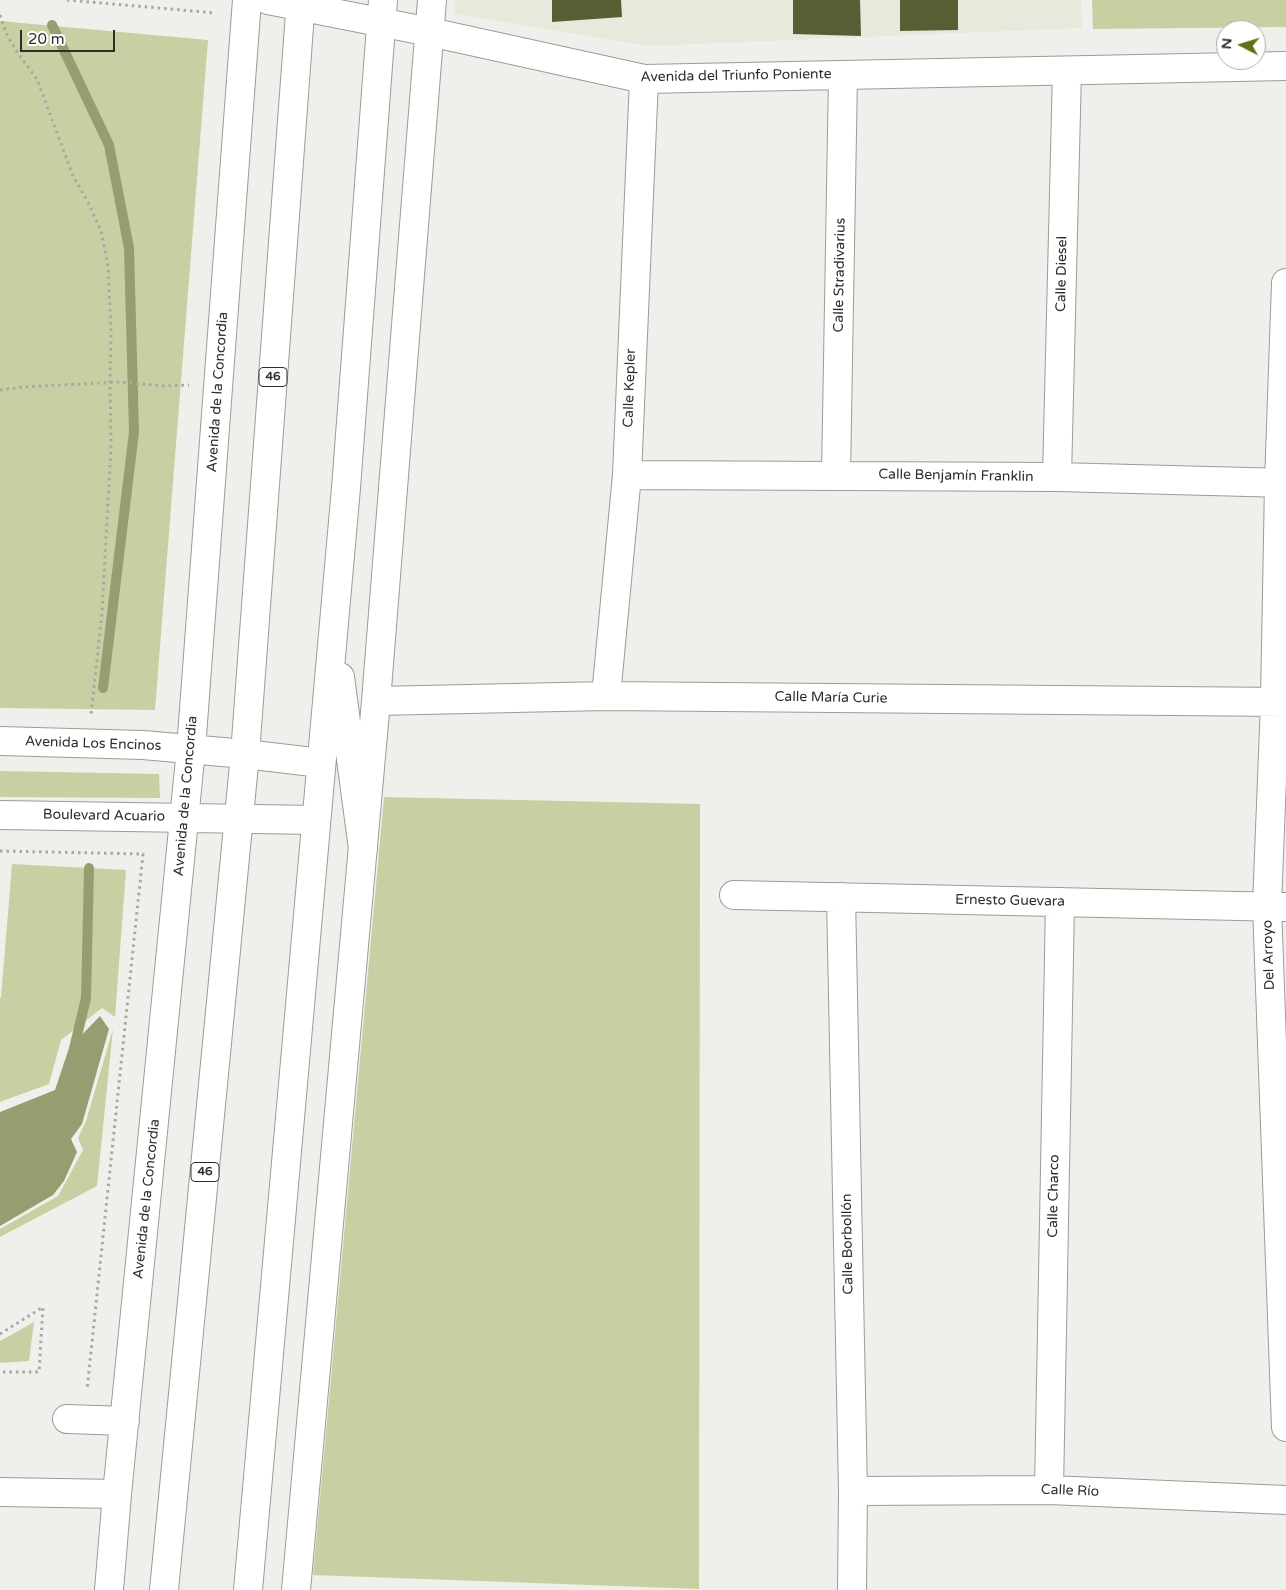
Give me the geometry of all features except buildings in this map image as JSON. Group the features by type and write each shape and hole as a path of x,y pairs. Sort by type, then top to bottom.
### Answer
{"street":[{"name":"Avenida de la Concordia","path":"109,1590 191,749 247,0"},
{"name":"Avenida del Triunfo Poniente","path":"268,0 382,11 430,32 644,79 1286,66"},
{"path":"296,1590 376,701 432,0"},
{"name":"46","path":"164,1590 245,754 300,3"},
{"path":"248,1590 346,488 382,11"},
{"name":"Calle Diesel","path":"1057,477 1067,71"},
{"name":"Calle Stradivarius","path":"836,475 843,75"},
{"name":"Calle Kepler","path":"606,696 626,475 644,79"},
{"name":"Del Arroyo","path":"1286,283 1277,906 1286,1427"},
{"name":"Calle Benjamín Franklin","path":"626,475 1057,477 1282,483"},
{"path":"333,628 363,849"},
{"name":"Calle María Curie","path":"376,701 606,696 1281,702"},
{"name":"Avenida Los Encinos","path":"0,741 133,744 321,763"},
{"name":"Boulevard Acuario","path":"0,815 53,814 141,818 316,820"},
{"name":"Ernesto Guevara","path":"734,895 1277,906"},
{"name":"Calle Borbollón","path":"841,897 854,1491 852,1590"},
{"name":"Calle Charco","path":"1049,1490 1060,902"},
{"path":"75,1420 125,1422"},
{"name":"Calle Río","path":"854,1491 1049,1490 1286,1500"},
{"path":"0,1492 117,1494"}],"path":[{"path":"67,0 219,14"},
{"path":"0,14 6,33 37,79 73,176 101,230 108,266 111,330 111,447 102,613 90,720"},
{"path":"188,395 190,375"},
{"path":"0,390 110,382 165,386 189,385"},
{"path":"0,851 143,854 75,1420"},
{"path":"0,1334 43,1308 39,1372 0,1372"}],"shaded area":[{"path":"455,0 1081,0 1082,28 647,46 454,14"},
{"path":"1092,0 1286,0 1286,27 1266,27 1266,20 1216,20 1216,28 1093,29"},
{"path":"0,21 208,40 155,710 0,708"},
{"path":"0,771 159,774 160,798 0,797"},
{"path":"384,797 700,804 699,1589 313,1575"},
{"path":"12,864 126,870 115,1017 102,1008 61,1040 49,1084 0,1102 0,998"},
{"path":"100,1016 109,1029 82,1124 71,1139 77,1152 64,1181 53,1195 0,1226 0,1112 55,1090 69,1048"},
{"path":"113,1029 97,1186 0,1237 0,1229 58,1196 83,1150 78,1138 86,1121"},
{"path":"34,1322 29,1361 0,1363 0,1341"}],"waterway":[{"path":"52,25 109,145 129,248 134,432 103,688"},
{"path":"73,1053 86,998 89,868"}]}
